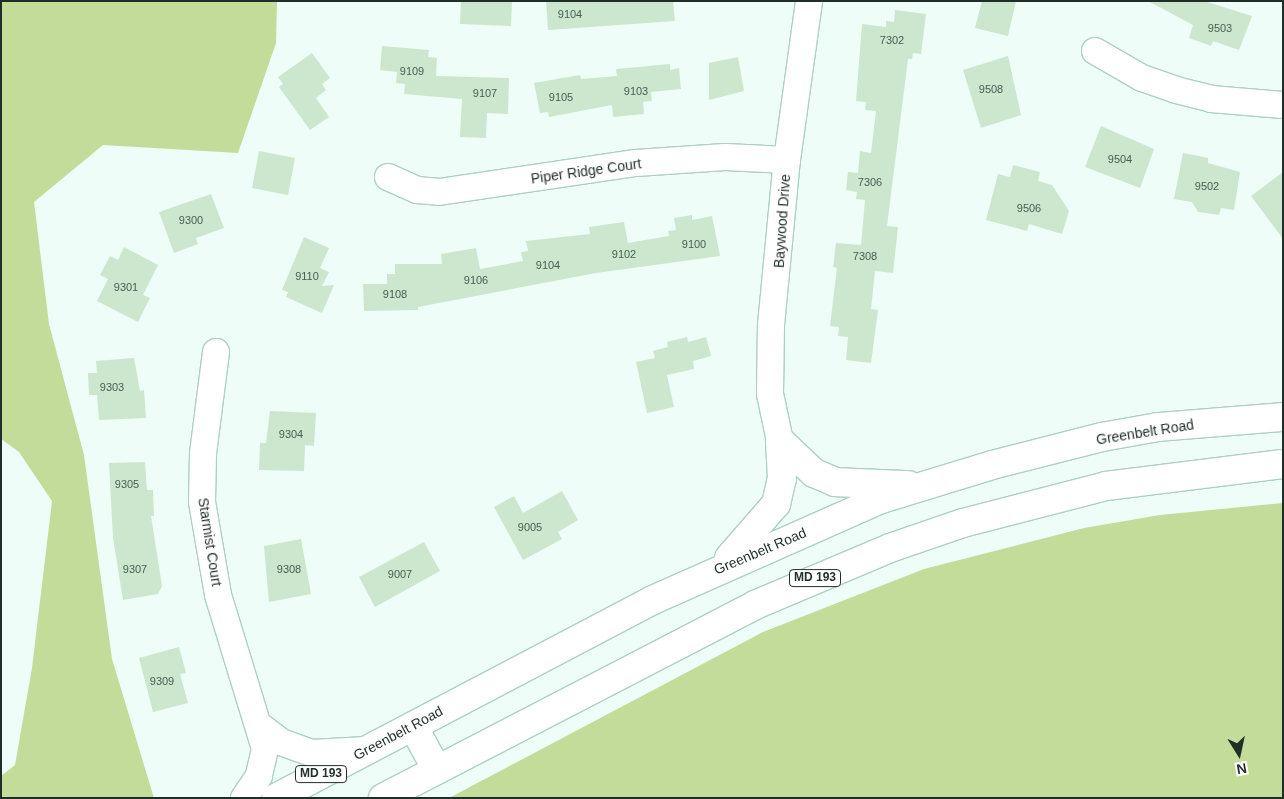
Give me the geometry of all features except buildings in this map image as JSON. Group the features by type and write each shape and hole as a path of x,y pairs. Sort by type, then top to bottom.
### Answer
{"main road":[{"name":"Greenbelt Road","path":"276,798 720,568 881,499 1102,437 1167,426 1283,417"},
{"path":"780,441 814,473 835,482 924,486"},
{"path":"720,568 776,504 782,479 780,441"},
{"name":"MD 193","path":"383,798 755,605 890,548 963,523 1106,486 1283,464"},
{"path":"413,726 438,770"}],"street":[{"name":"Baywood Drive","path":"780,441 770,394 769,360 787,160 809,1"},
{"path":"1095,51 1142,78 1176,90 1211,99 1283,105"},
{"name":"Piper Ridge Court","path":"388,177 418,190 439,192 636,164 725,157 787,160"},
{"name":"Starmist Court","path":"216,352 202,454 202,502 218,595 260,726 265,749 259,776 244,798"},
{"path":"260,726 281,742 312,752 366,750"}],"green space":[{"path":"1,1 277,1 276,43 238,153 103,145 34,202 49,324 84,455 112,659 154,798 1,798 1,776 15,765 32,668 52,501 19,452 1,439"},
{"path":"1283,503 1283,798 449,798 763,632 924,569 1084,528 1160,515"}]}
